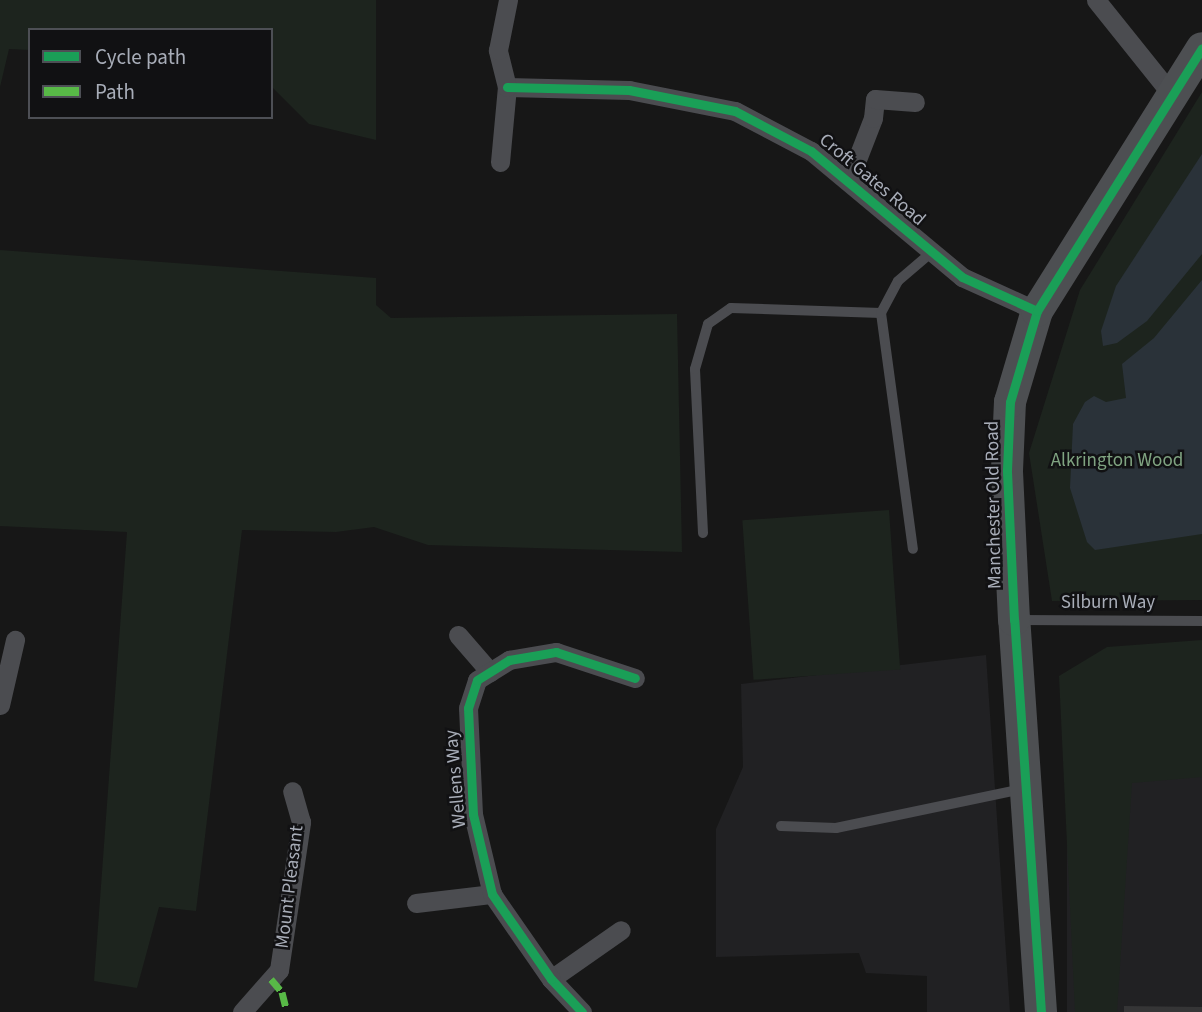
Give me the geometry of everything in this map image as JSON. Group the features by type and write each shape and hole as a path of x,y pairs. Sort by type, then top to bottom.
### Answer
{"main road":[{"name":"Manchester Old Road","path":"1041,1012 1014,620 1007,435 1017,373 1037,311 1202,48"}],"street":[{"path":"500,162 507,87 498,50 508,0"},
{"path":"1096,0 1173,96"},
{"name":"Croft Gates Road","path":"507,87 629,90 708,103 777,131 849,180 883,215 962,277 1037,311"},
{"path":"849,180 873,118 875,99 915,102"},
{"path":"458,635 490,672 509,660 556,652 635,678"},
{"path":"0,705 9,652"},
{"name":"Wellens Way","path":"490,672 477,680 468,708 473,814 492,894 551,979 582,1012"},
{"name":"Mount Pleasant","path":"242,1012 279,970 301,822 292,792"},
{"path":"416,903 492,894"},
{"path":"551,979 621,930"}],"lane":[{"path":"913,550 881,313 898,281 932,252"},
{"path":"703,533 695,369 708,324 731,308 881,313"},
{"name":"Silburn Way","path":"1014,620 1202,621"},
{"path":"780,826 836,828 1027,789"}],"shaded area":[{"path":"1202,154 1202,254 1147,321 1117,343 1103,346 1101,331 1116,286"},
{"path":"1202,280 1202,534 1095,550 1087,542 1070,488 1073,424 1085,402 1094,396 1106,402 1126,398 1122,364 1154,338"},
{"path":"986,655 1010,1012 927,1012 927,976 866,973 859,953 716,957 716,829 743,767 741,684"},
{"path":"1067,772 1202,772 1202,1012 1067,1012"}],"green space":[{"path":"0,0 376,0 376,140 309,124 273,88 273,28 28,28 28,50 9,49 0,87"},
{"name":"Alkrington Wood","path":"1202,92 1202,600 1052,601 1029,453 1080,290"},
{"path":"0,250 376,278 376,305 391,318 677,314 682,552 428,545 374,527 336,532 242,530 196,911 159,907 137,988 94,981 127,532 0,526"},
{"path":"889,510 900,670 754,680 742,520"},
{"path":"1202,640 1202,777 1132,783 1117,1012 1075,1012 1059,676 1107,647"}],"building":[{"path":"1124,1006 1202,1007 1202,1012 1124,1012"}],"marked path":[{"path":"271,979 282,992 287,1012"}],"cycle path":[{"path":"1041,1012 1014,620 1007,470 1010,402 1037,311 1202,48"},
{"path":"507,87 629,90 735,111 811,151 962,277 1037,311"},
{"path":"582,1012 551,979 492,894 473,814 468,708 477,680 509,660 556,652 635,678"}]}
